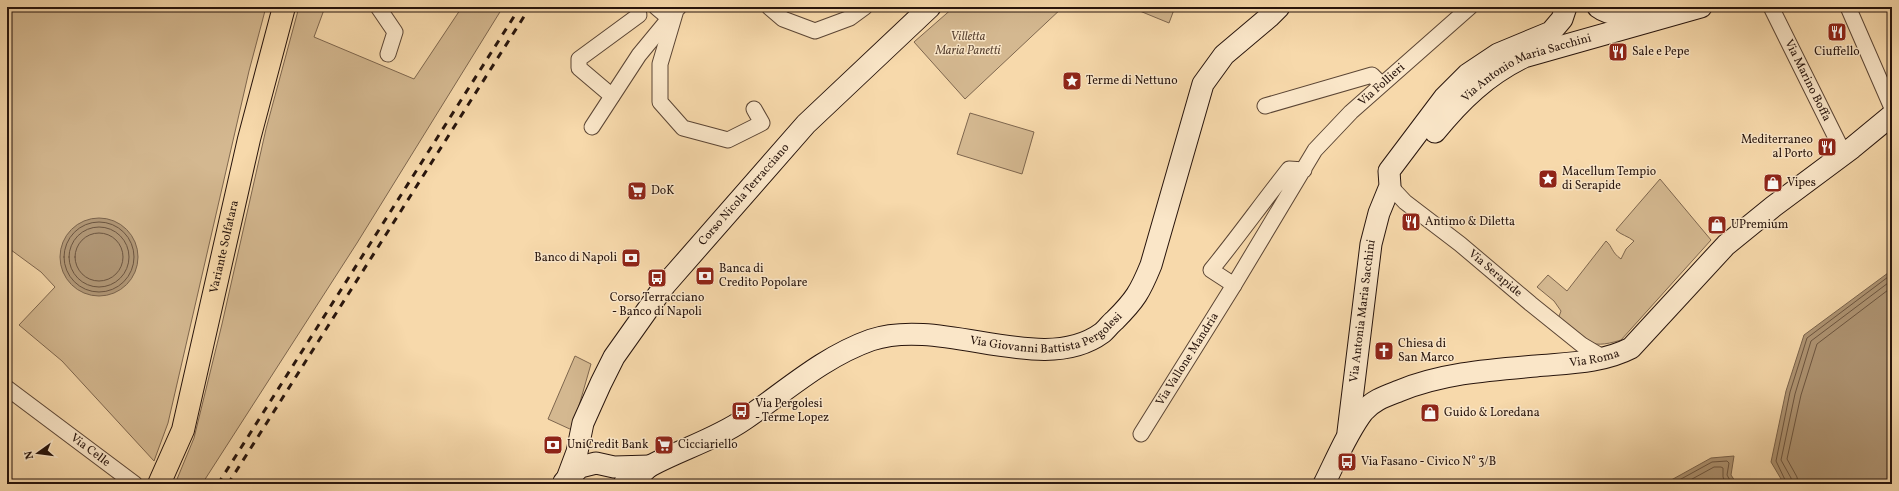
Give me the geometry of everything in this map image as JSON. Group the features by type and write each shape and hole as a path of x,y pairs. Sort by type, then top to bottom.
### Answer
{"main road":[{"name":"Variante Solfatara","path":"159,484 171,460 183,430 249,139 284,7"}],"street":[{"path":"378,7 395,32 388,54"},
{"path":"656,7 675,12"},
{"path":"769,7 783,19 815,31 850,18 865,7"},
{"name":"Via Giovanni Battista Pergolesi","path":"624,484 640,475 650,466 712,438 744,420 799,379 828,360 851,348 872,340 886,336 910,334 946,336 1034,350 1051,350 1069,347 1102,333 1141,291 1151,265 1203,84 1224,55 1279,7"},
{"name":"Via Follieri","path":"1274,219 1315,150 1351,112 1381,84 1470,7"},
{"path":"1390,186 1389,170 1444,98 1468,74 1498,54 1551,32 1562,19 1566,7"},
{"path":"1598,7 1612,14 1622,14 1649,7"},
{"name":"Via Antonio Maria Sacchini","path":"1390,186 1399,178 1460,102 1488,77 1510,64 1524,57 1560,46 1701,7"},
{"name":"Via Marino Boffa","path":"1771,7 1844,154"},
{"path":"1848,7 1892,108"},
{"name":"Corso Nicola Terracciano","path":"565,483 577,452 584,423 614,357 665,285 806,124 921,10"},
{"path":"592,127 639,55 675,12"},
{"path":"675,12 660,64 660,102 683,128 728,140 762,124 754,109"},
{"path":"612,96 579,68 578,59 639,15"},
{"path":"1265,106 1372,74 1381,84"},
{"name":"Via Roma","path":"1347,438 1363,412 1375,400 1419,383 1472,372 1576,363 1620,354 1631,348 1639,342 1726,245 1892,115"},
{"path":"1234,286 1211,270 1243,231 1258,208 1289,169 1304,170"},
{"name":"Via Serapide","path":"1390,186 1405,202 1460,244 1531,304 1592,353 1604,358"},
{"name":"Via Antonia Maria Sacchini","path":"1347,438 1371,244 1379,213 1390,186"},
{"path":"1258,208 1274,219"},
{"name":"Via Vallone Mandria","path":"1141,434 1234,286 1274,219"},
{"path":"1243,231 1261,240"},
{"name":"Via Celle","path":"7,388 135,484"},
{"path":"591,409 593,448 610,473 611,484"},
{"path":"1324,484 1347,438"},
{"path":"565,483 580,468 596,463 604,463"},
{"name":"Via Giovanni Battista Pergolesi","path":"604,463 614,467 650,466"}],"green space":[{"path":"7,7 266,7 249,71 168,423 154,461 62,361 19,325 55,287 41,272 7,247"},
{"path":"299,7 325,7 314,37 414,79 462,7 503,7 357,243 202,484 175,484 194,438 222,324 266,129"},
{"name":"Villetta Maria Panetti","path":"954,7 1063,7 965,99 914,42"},
{"path":"1130,7 1175,7 1169,23"},
{"path":"970,113 1034,132 1022,174 957,154"},
{"path":"1660,179 1711,240 1621,340 1600,344 1586,341 1558,319 1561,311 1554,301 1537,287 1548,275 1567,291 1606,241 1615,254 1621,259 1626,249 1634,241 1616,230"},
{"path":"575,356 591,364 572,430 548,419"}],"water":[{"path":"99,218 114,221 121,225 131,235 135,242 138,257 135,272 131,279 121,289 114,293 99,296 84,293 77,289 67,279 63,272 60,257 63,242 67,235 77,225 84,221"},
{"path":"1892,270 1892,484 1784,484 1771,462 1786,391 1804,335"},
{"path":"1734,456 1731,475 1737,484 1664,484 1711,458"}],"railway":[{"path":"218,484 520,7"},
{"path":"228,484 530,7"}],"place":[{"name":"Ciuffello","path":"1837,32"},
{"name":"Sale e Pepe","path":"1618,52"},
{"name":"Terme di Nettuno","path":"1072,81"},
{"name":"Mediterraneo al Porto","path":"1827,147"},
{"name":"Macellum Tempio di Serapide","path":"1548,179"},
{"name":"Vipes","path":"1773,183"},
{"name":"DoK","path":"637,191"},
{"name":"Antimo & Diletta","path":"1411,222"},
{"name":"UPremium","path":"1717,225"},
{"name":"Banco di Napoli","path":"631,258"},
{"name":"Banca di Credito Popolare","path":"705,276"},
{"name":"Corso Terracciano - Banco di Napoli","path":"657,278"},
{"name":"Chiesa di San Marco","path":"1384,351"},
{"name":"Via Pergolesi - Terme Lopez","path":"741,411"},
{"name":"Guido & Loredana","path":"1430,413"},
{"name":"UniCredit Bank","path":"553,445"},
{"name":"Cicciariello","path":"664,445"},
{"name":"Via Fasano - Civico N° 3/B","path":"1347,462"}]}
